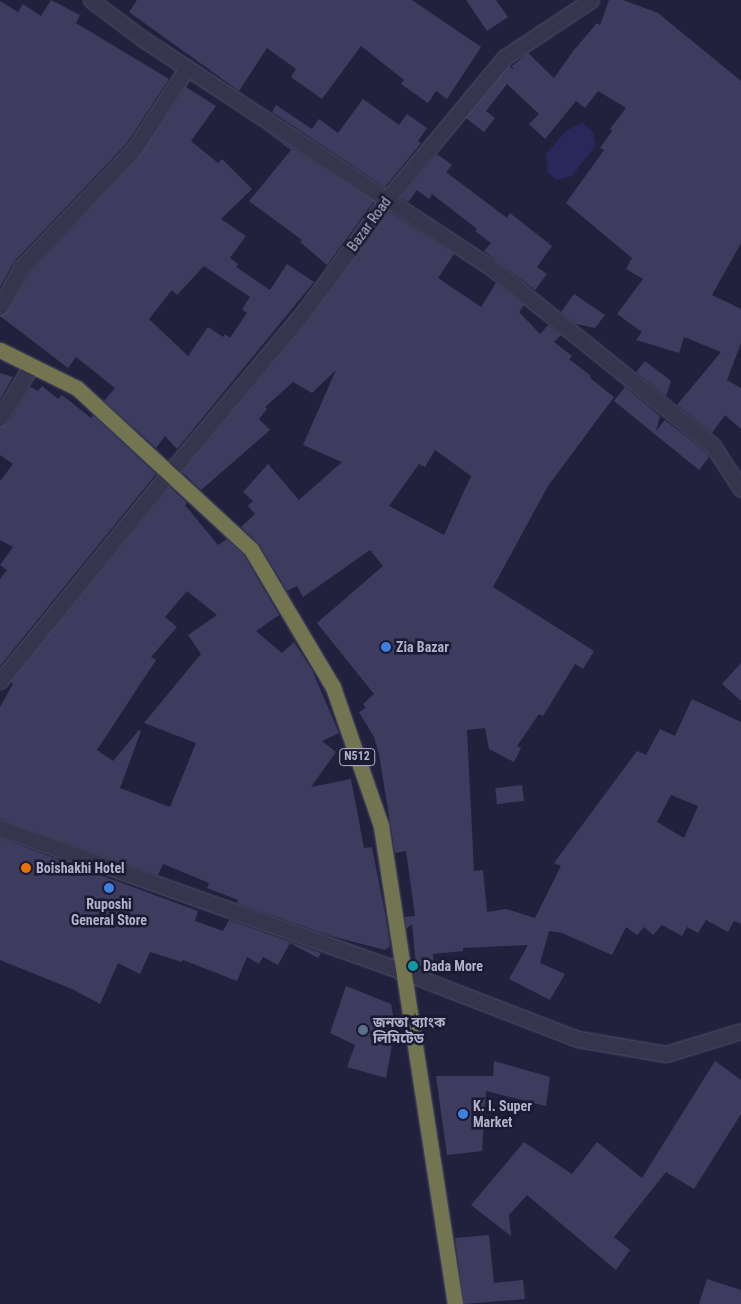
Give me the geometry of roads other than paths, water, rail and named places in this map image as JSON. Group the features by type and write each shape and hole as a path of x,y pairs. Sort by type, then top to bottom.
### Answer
{"highway":[{"name":"N512","path":"0,350 77,388 251,549 333,687 381,826 455,1304"}],"street":[{"path":"91,0 187,68 492,268 714,446 741,490"},
{"name":"Bazar Road","path":"0,682 168,473 303,313 387,199 505,57 591,0"},
{"path":"0,307 21,268 134,150 187,68"},
{"path":"0,418 31,366"},
{"path":"0,828 404,972 578,1039 666,1054 741,1031"}],"place":[{"name":"Zia Bazar","path":"386,647"},
{"name":"Boishakhi Hotel","path":"26,868"},
{"name":"Ruposhi General Store","path":"109,888"},
{"name":"Dada More","path":"413,966"},
{"name":"জনতা ব্যাংক লিমিটেড","path":"363,1030"},
{"name":"K. I. Super Market","path":"463,1114"}]}
